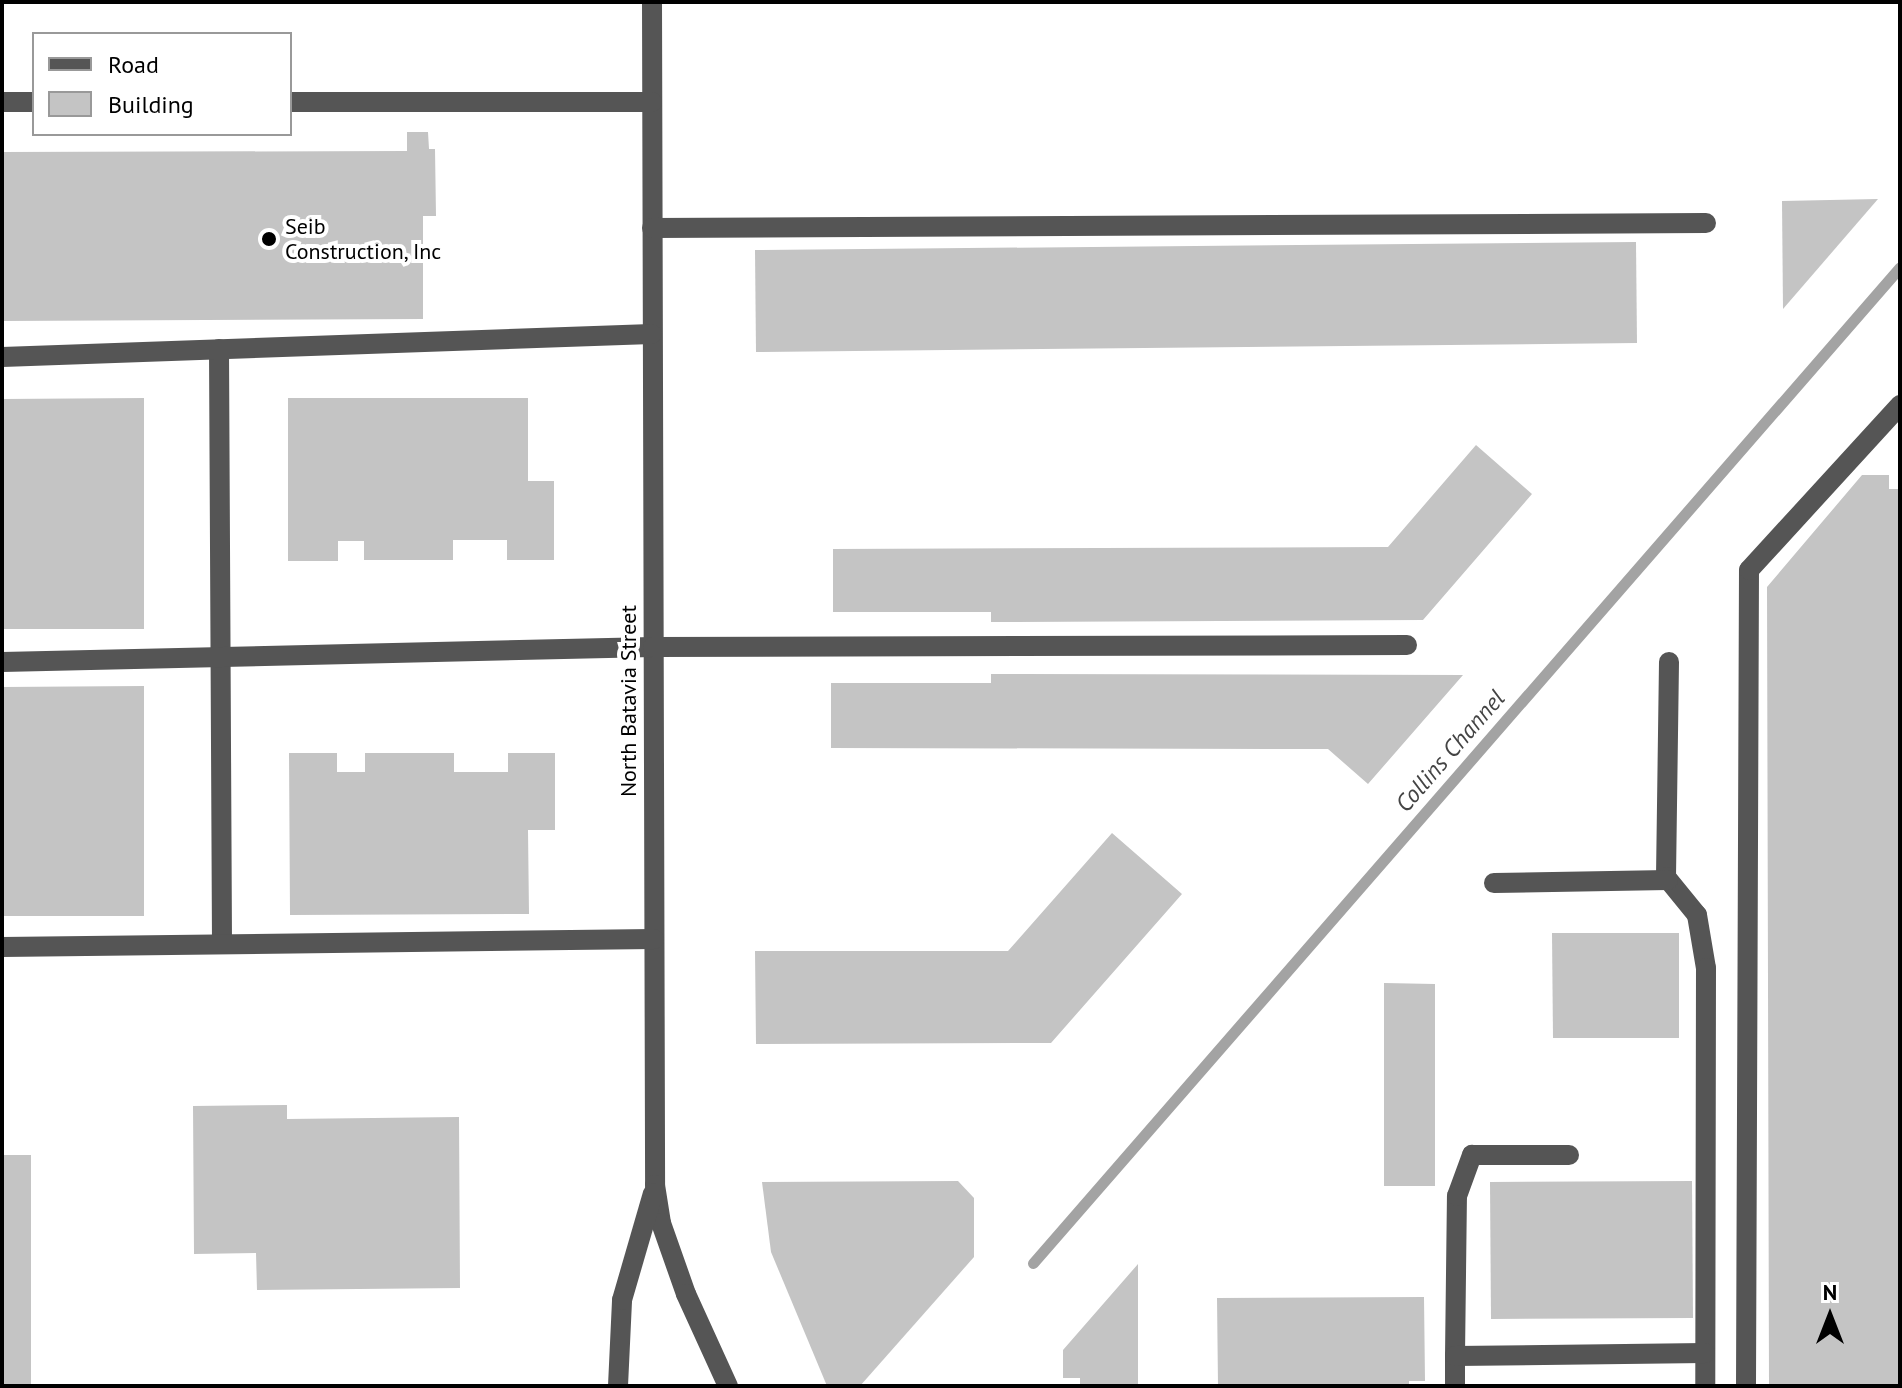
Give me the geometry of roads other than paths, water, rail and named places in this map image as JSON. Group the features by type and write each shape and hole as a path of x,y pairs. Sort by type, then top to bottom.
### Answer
{"street":[{"name":"North Batavia Street","path":"652,2 655,1185 661,1223 686,1294 728,1386"},
{"path":"2,102 32,102"},
{"path":"292,102 652,102"},
{"path":"652,228 1706,223"},
{"path":"2,357 652,334"},
{"path":"219,349 222,944"},
{"path":"1746,1386 1749,570 1900,405"},
{"path":"2,662 653,647 1407,645"},
{"path":"1669,662 1668,880 1697,915 1706,968 1705,1386"},
{"path":"1494,883 1668,880"},
{"path":"2,947 654,939"},
{"path":"1455,1386 1457,1196 1472,1155 1569,1155"},
{"path":"618,1386 622,1300 655,1185"},
{"path":"1455,1356 1705,1353"}],"waterway":[{"name":"Collins Channel","path":"1033,1263 1900,267"}],"place":[{"name":"Seib Construction, Inc","path":"269,239"}]}
